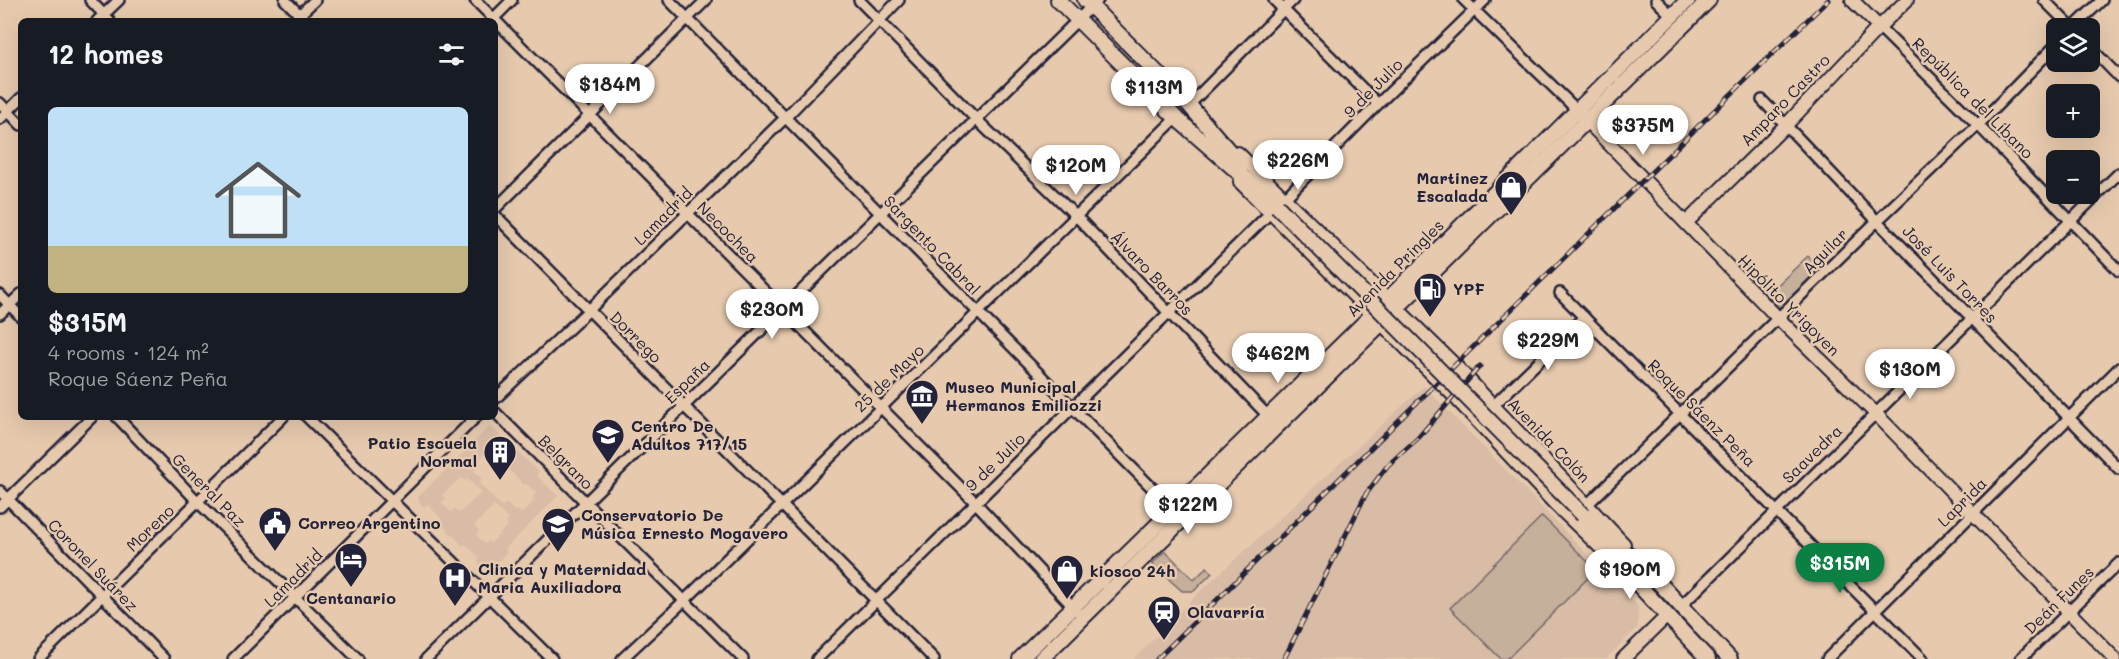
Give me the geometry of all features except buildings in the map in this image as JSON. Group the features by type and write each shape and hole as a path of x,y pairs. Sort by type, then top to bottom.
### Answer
{"main road":[{"name":"Avenida Colón","path":"1058,0 1176,118 1277,206 1651,574 1730,659"},
{"name":"Avenida Pringles","path":"1583,116 1688,0"},
{"name":"Avenida Pringles","path":"1041,659 1392,304 1583,116 1709,0"},
{"name":"Avenida Colón","path":"1092,2 1189,105 1277,206"},
{"name":"Avenida Pringles","path":"1020,659 1268,416 1377,319"},
{"name":"Avenida Colón","path":"1585,509 1628,574 1708,659"}],"street":[{"path":"90,0 103,18"},
{"path":"105,18 118,0"},
{"path":"285,0 299,18"},
{"path":"301,18 315,0"},
{"name":"Necochea","path":"475,0 490,18"},
{"path":"494,18 512,0"},
{"name":"Sargento Cabral","path":"669,0 1174,510"},
{"path":"498,207 706,0"},
{"name":"Álvaro Barros","path":"859,0 1076,216 1268,416"},
{"name":"Lamadrid","path":"498,396 785,118 899,0"},
{"path":"1274,0 1378,104"},
{"path":"1189,105 1293,0"},
{"name":"Hipólito Yrigoyen","path":"1464,0 1583,116 1778,318 1876,414 2115,659"},
{"name":"9 de Julio","path":"817,659 975,502 1073,409 1168,312 1485,0"},
{"path":"1656,0 1672,16"},
{"name":"República del Líbano","path":"1852,0 1978,124 2119,271"},
{"name":"Amparo Castro","path":"1686,223 1787,124 1907,0"},
{"path":"2044,0 2062,18"},
{"path":"2083,18 2102,0"},
{"name":"España","path":"426,659 683,405 784,310 1092,2"},
{"name":"Necochea","path":"498,26 591,115 975,502 1083,617"},
{"name":"Aguilar","path":"1585,509 2046,55"},
{"path":"2100,57 2119,77"},
{"name":"José Luis Torres","path":"1762,100 2119,469"},
{"path":"0,119 18,101"},
{"path":"0,104 18,122"},
{"name":"25 de Mayo","path":"622,659 684,601 1176,118"},
{"name":"Saavedra","path":"1681,606 2119,173"},
{"name":"Avenida Colón","path":"1277,206 1392,304 1455,365 1585,509"},
{"name":"Avenida Colón","path":"1277,206 1377,319 1455,397 1555,504 1628,574"},
{"name":"Dorrego","path":"498,218 934,659"},
{"name":"Roque Sáenz Peña","path":"1560,293 1923,659"},
{"path":"0,295 18,314"},
{"path":"0,314 18,297"},
{"path":"1493,406 1584,317"},
{"name":"Laprida","path":"1827,659 2119,368"},
{"name":"Belgrano","path":"498,415 743,659"},
{"path":"0,507 89,420"},
{"name":"General Paz","path":"120,420 198,502 358,659"},
{"name":"Moreno","path":"38,659 280,420"},
{"path":"310,420 552,659"},
{"name":"Lamadrid","path":"233,659 473,420"},
{"name":"Coronel Suárez","path":"0,491 164,659"},
{"name":"Deán Funes","path":"2020,659 2119,563"},
{"path":"1623,659 1667,616"}],"shaded area":[{"path":"1093,19 1214,141 1211,143 1091,21"},
{"path":"1808,256 1820,269 1780,308 1767,295"},
{"path":"1424,386 1638,606 1638,627 1606,659 1134,659 1196,595"},
{"path":"490,426 539,472 536,475 558,496 505,549 507,552 488,572 477,561 480,558 465,544 463,546 439,522 442,519 427,504 424,507 418,497","holes":["487,451 490,454 494,451 507,463 505,466 524,485 526,483 536,493 532,497 535,500 522,513 518,510 515,512 506,503 502,507 479,483 482,479 474,471 476,468 473,465","461,478 465,481 468,479 481,493 459,513 454,509 451,512 442,503 446,499 442,495","494,506 508,519 505,522 508,525 491,543 488,541 485,544 476,535 479,531 474,526"]},
{"path":"1542,516 1596,570 1507,659 1501,659 1450,608"},
{"path":"1165,551 1194,580 1207,567 1212,573 1194,591 1182,591 1152,564"}],"railway":[{"path":"1157,659 1828,0"},
{"path":"1284,659 1366,494 1388,465 1418,438 1480,366"}],"place":[{"name":"Martinez Escalada","path":"1511,216"},
{"name":"YPF","path":"1430,318"},
{"name":"Museo Municipal Hermanos Emiliozzi","path":"922,425"},
{"name":"Centro De Adultos 717/15","path":"608,464"},
{"name":"Patio Escuela Normal","path":"500,481"},
{"name":"Correo Argentino","path":"275,552"},
{"name":"Conservatorio De Música Ernesto Mogavero","path":"558,553"},
{"name":"Centanario","path":"351,588"},
{"name":"kiosco 24h","path":"1067,600"},
{"name":"Clinica y Maternidad Maria Auxiliadora","path":"455,607"},
{"name":"Olavarría","path":"1164,641"}]}
